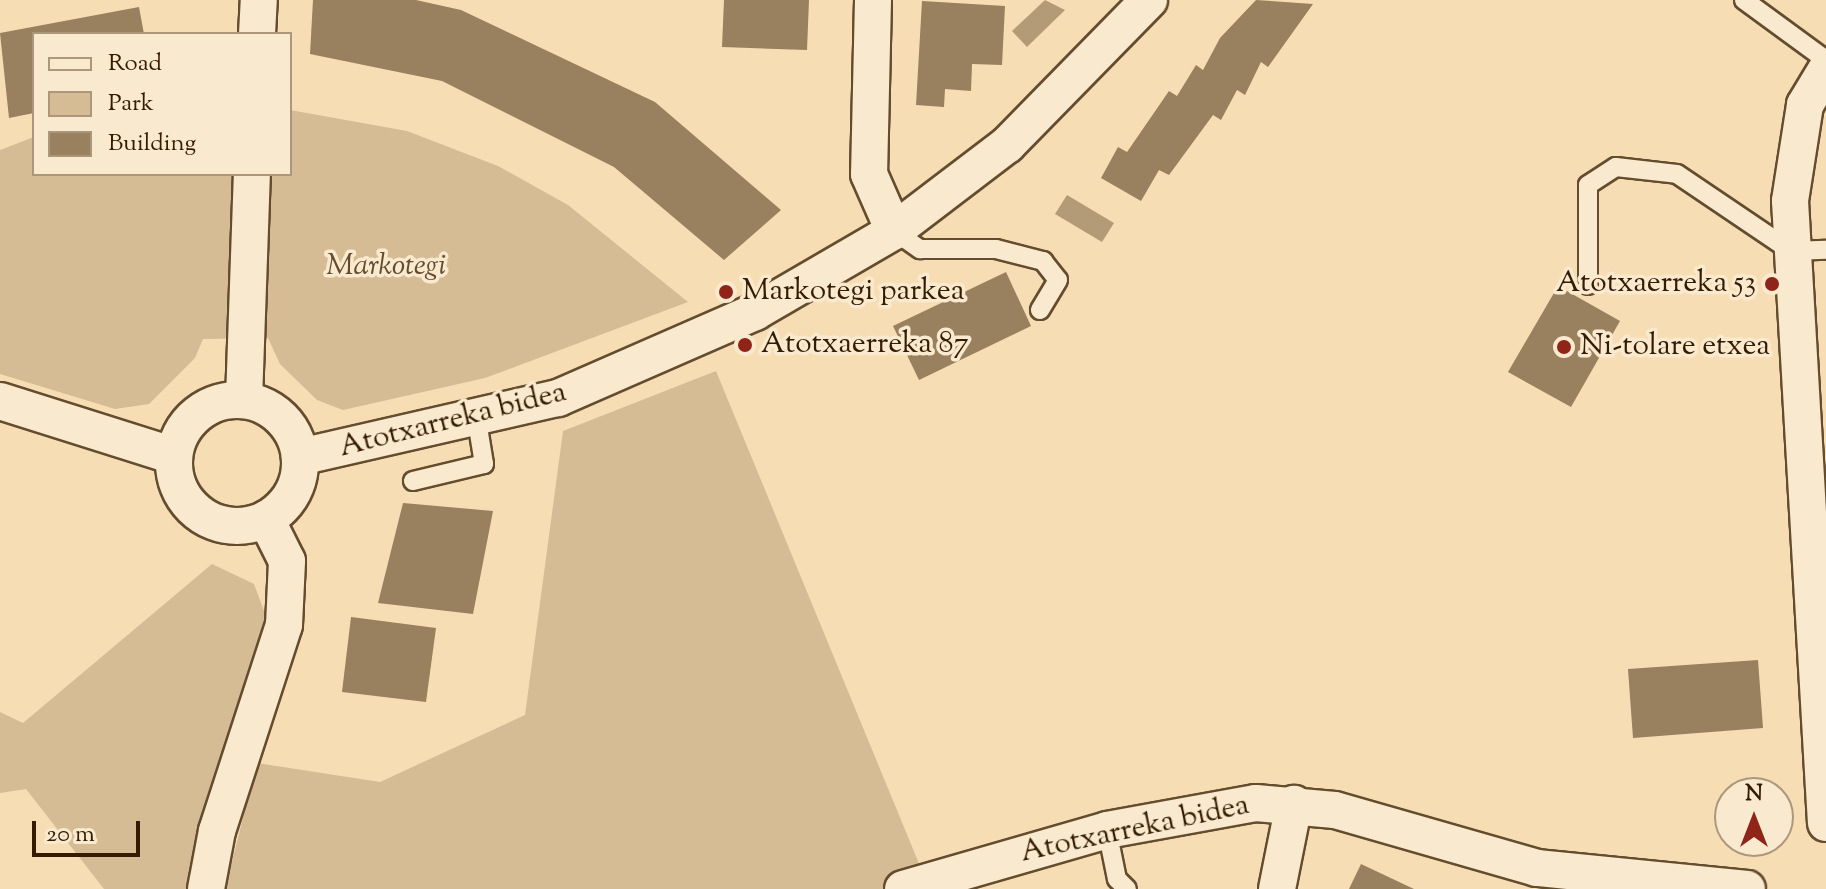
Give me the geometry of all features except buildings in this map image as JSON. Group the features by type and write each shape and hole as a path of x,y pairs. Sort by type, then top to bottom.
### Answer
{"street":[{"path":"257,32 259,0"},
{"path":"873,0 869,174 894,231"},
{"name":"Atotxarreka bidea","path":"300,457 477,421 640,366 755,312 894,231 1007,145 1149,0"},
{"path":"1826,70 1805,105 1791,166 1809,251 1826,823"},
{"path":"244,400 252,176"},
{"path":"244,400 282,418 300,457 293,493 266,519 248,525 209,520 181,494 174,456 179,437 205,407 244,400"},
{"path":"0,401 174,456"},
{"path":"206,889 217,831 284,625 287,561 266,519"},
{"path":"1277,889 1294,804"},
{"name":"Atotxarreka bidea","path":"903,889 1107,830 1198,811 1294,804 1399,826 1537,868 1747,889"}],"lane":[{"path":"1744,0 1826,60"},
{"path":"1588,285 1588,185 1616,167 1677,174 1809,251"},
{"path":"894,231 920,249 996,249 1043,261 1058,280 1040,310"},
{"path":"413,481 484,464 477,421"},
{"path":"1107,830 1117,879 1127,889"}],"green space":[{"name":"Markotegi","path":"292,110 407,131 498,166 568,205 688,302 485,378 343,410 317,400 280,364 268,338 203,339 195,358 149,404 115,409 0,374 0,150 32,138 32,176 292,176"},
{"path":"716,371 920,866 915,889 225,889 257,763 380,782 525,715 563,431"},
{"path":"212,564 254,584 270,627 191,889 104,889 26,789 0,793 0,712 23,723"}],"shaded area":[{"path":"1045,0 1065,10 1027,47 1012,31"},
{"path":"1067,195 1114,223 1102,242 1055,214"}],"place":[{"name":"Atotxaerreka 53","path":"1772,284"},
{"name":"Markotegi parkea","path":"726,292"},
{"name":"Atotxaerreka 87","path":"745,345"},
{"name":"Ni-tolare etxea","path":"1564,347"}]}
